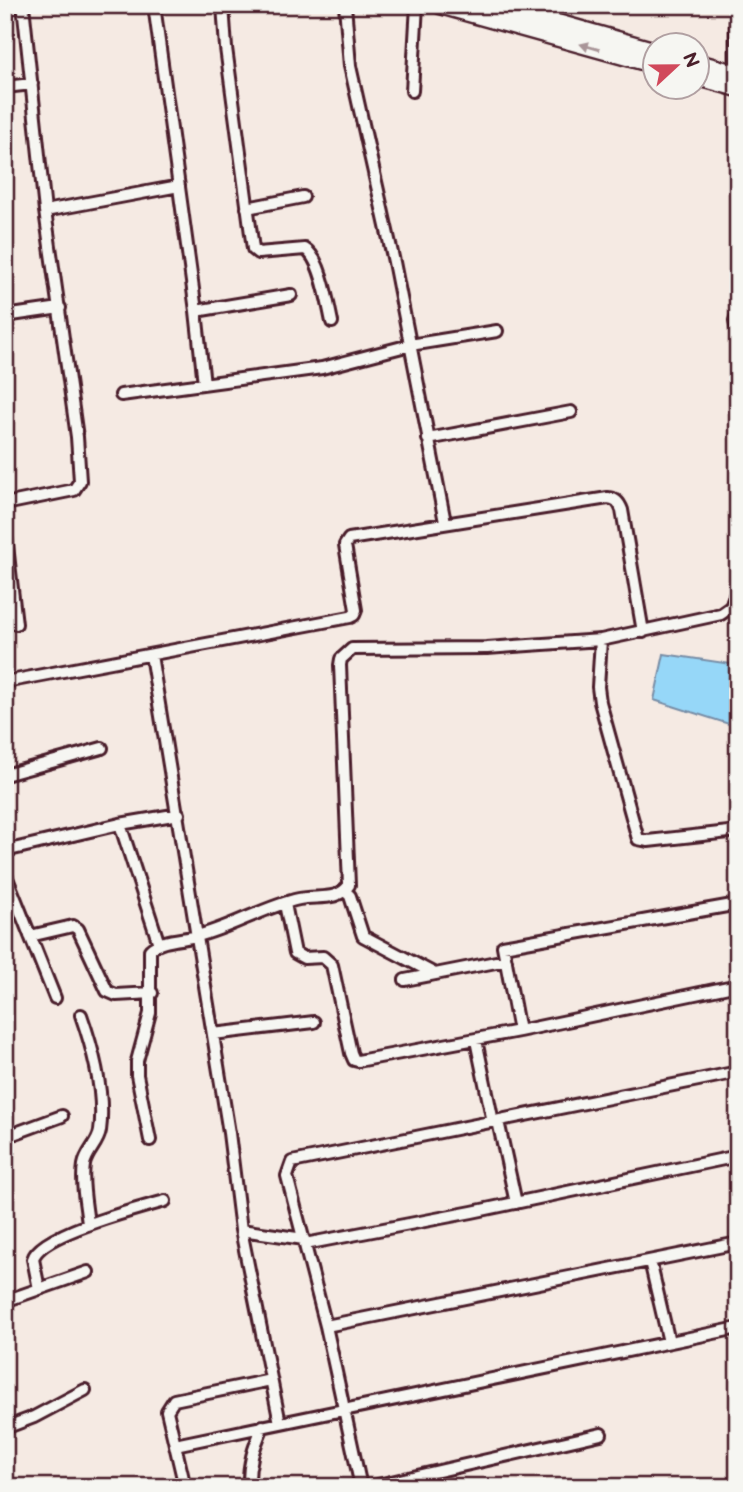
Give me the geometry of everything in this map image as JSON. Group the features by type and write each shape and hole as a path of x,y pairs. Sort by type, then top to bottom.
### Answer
{"main road":[{"path":"440,5 642,61"},
{"path":"497,6 642,47"},
{"path":"712,69 737,81"},
{"path":"712,78 737,81"}],"street":[{"path":"5,504 74,491 80,481 77,437 46,211 23,5"},
{"path":"154,5 204,384"},
{"path":"223,5 226,48 252,246 258,253 305,249 311,253 322,279 332,322"},
{"path":"345,5 350,66 394,262 445,522"},
{"path":"412,91 417,5"},
{"path":"736,5 737,81"},
{"path":"5,87 32,84"},
{"path":"46,211 179,186"},
{"path":"247,208 303,197"},
{"path":"196,311 291,295"},
{"path":"5,316 60,308"},
{"path":"738,312 735,321 738,335"},
{"path":"121,395 322,368 410,345 497,331"},
{"path":"428,439 571,412"},
{"path":"5,682 354,615 356,610 346,541 354,537 614,499 622,510 643,632"},
{"path":"5,527 16,624"},
{"path":"150,1140 137,1075 137,1061 150,1013 152,993 149,954 153,946 198,936 298,899 333,897 345,891 349,885 340,665 346,653 352,649 487,648 601,640 721,614 734,608 738,588"},
{"path":"601,640 598,687 600,702 638,839 648,841 738,831"},
{"path":"151,655 214,1034 241,1230 280,1423"},
{"path":"5,775 102,748"},
{"path":"5,851 120,824 178,814"},
{"path":"120,824 159,944"},
{"path":"5,873 55,998"},
{"path":"345,891 351,896 363,936 435,974"},
{"path":"285,904 295,953 304,958 323,957 332,965 354,1060 366,1061 476,1040 738,985"},
{"path":"519,1031 503,946 738,904"},
{"path":"30,936 73,926 78,929 107,991 116,995 152,993"},
{"path":"405,981 506,960"},
{"path":"81,1015 98,1081 101,1127 99,1137 84,1163 88,1224"},
{"path":"214,1034 314,1021"},
{"path":"476,1040 516,1203"},
{"path":"361,1487 346,1410 287,1176 292,1162 738,1072"},
{"path":"5,1137 62,1116"},
{"path":"241,1230 304,1241 516,1203 738,1156"},
{"path":"39,1289 33,1259 39,1248 88,1224 166,1201"},
{"path":"326,1326 738,1243"},
{"path":"650,1261 669,1342"},
{"path":"5,1301 88,1272"},
{"path":"175,1444 738,1328"},
{"path":"185,1487 167,1410 174,1400 271,1380"},
{"path":"5,1428 34,1417 85,1390"},
{"path":"249,1487 248,1469 263,1426"},
{"path":"369,1487 601,1434"}],"water":[{"path":"664,654 738,665 738,727 654,700"}]}
